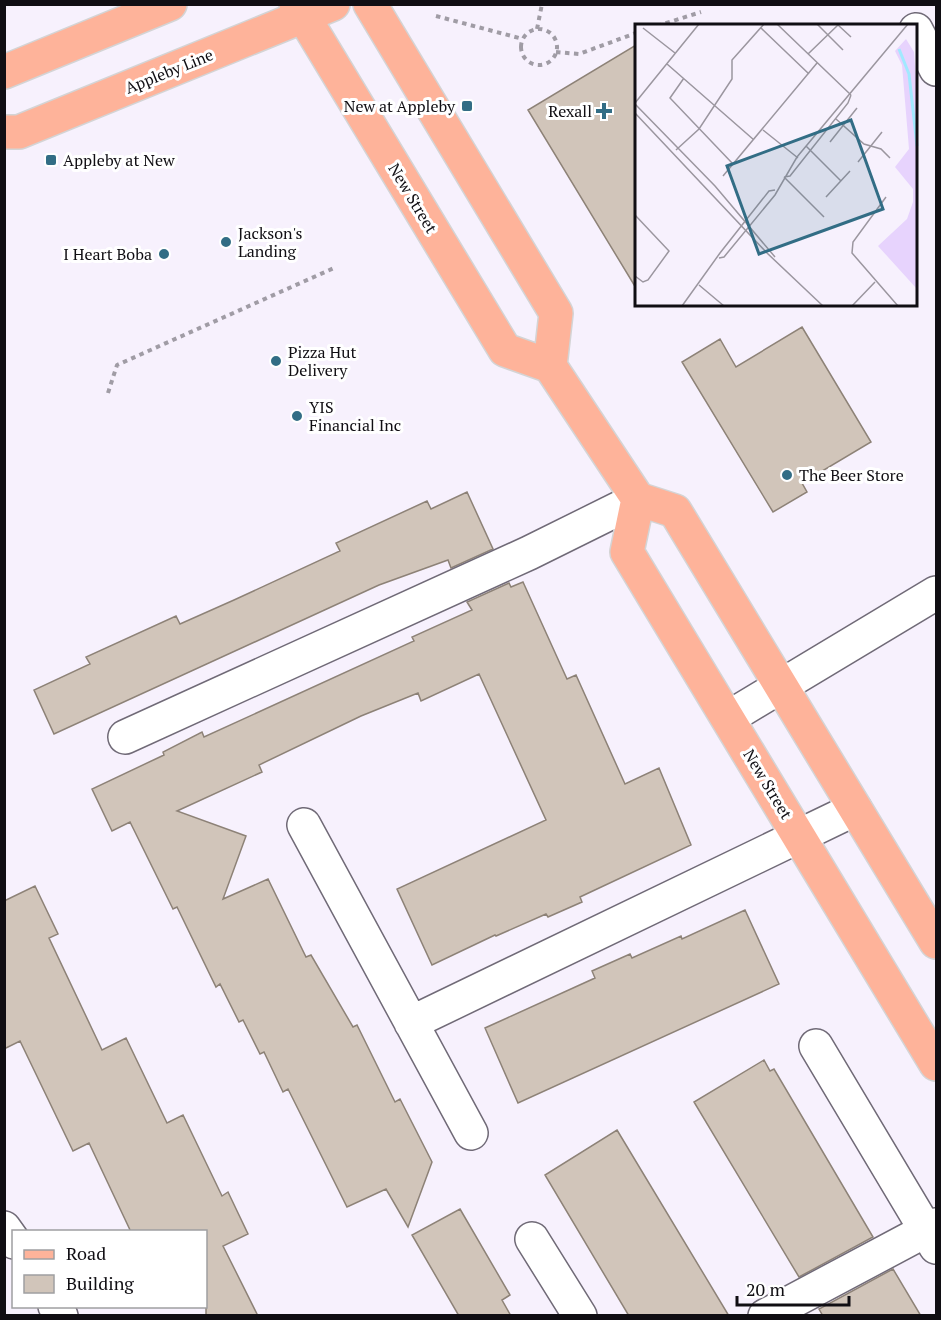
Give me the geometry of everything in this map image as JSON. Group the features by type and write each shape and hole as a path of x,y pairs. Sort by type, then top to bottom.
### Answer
{"main road":[{"path":"4,72 170,4"},
{"name":"Appleby Line","path":"4,132 19,132 300,11 333,4"},
{"path":"370,4 556,313 550,366 638,499 675,511 783,685 936,942"},
{"name":"New Street","path":"300,11 505,350 550,366"},
{"name":"New Street","path":"638,499 627,552 936,1064"}],"street":[{"path":"904,4 913,24"},
{"path":"917,32 936,69"},
{"path":"125,737 529,553 638,499"},
{"path":"728,718 936,593"},
{"path":"411,1023 855,809"},
{"path":"304,825 471,1133"},
{"path":"765,1316 933,1234 816,1047"},
{"path":"532,1239 580,1316"}],"path":[{"path":"523,39 537,29 542,4"},
{"path":"663,24 701,12"},
{"path":"436,16 523,39"},
{"path":"523,39 524,56 533,63 550,62 556,52 553,36 537,29"},
{"path":"556,52 579,54 635,33"},
{"path":"108,393 117,365 334,268"}],"building":[{"path":"635,46 635,286 528,110"},
{"path":"802,327 871,442 802,483 807,492 773,512 682,362 720,339 736,367"},
{"path":"467,492 493,549 451,568 448,560 379,585 54,734 34,690 90,664 86,657 176,616 180,624 234,600 340,551 336,543 427,501 431,509"},
{"path":"523,582 567,679 576,675 625,784 659,768 691,845 580,897 582,902 548,917 546,914 495,935 432,965 397,889 546,820 479,674 421,701 418,693 361,716 259,765 262,772 177,811 246,836 223,899 268,879 306,957 311,955 353,1027 357,1025 395,1102 400,1099 432,1162 408,1227 386,1189 347,1207 288,1089 283,1092 264,1052 260,1054 243,1020 239,1022 220,984 216,987 177,907 173,909 130,822 112,831 92,789 164,755 163,752 202,732 204,737 414,641 412,637 472,610 467,602 509,583 511,587"},
{"path":"35,886 58,934 49,938 102,1050 126,1038 167,1123 183,1115 222,1196 228,1192 248,1234 223,1246 258,1316 206,1316 207,1230 130,1230 89,1143 73,1151 20,1041 4,1049 4,901"},
{"path":"745,910 779,984 518,1103 485,1028 595,978 592,971 630,954 632,958 681,936 682,939"},
{"path":"764,1060 770,1071 774,1069 873,1237 799,1277 694,1102"},
{"path":"617,1130 729,1316 629,1316 545,1175"},
{"path":"460,1209 510,1295 502,1300 511,1316 459,1316 412,1235"},
{"path":"893,1269 921,1316 823,1316 819,1309"}],"place":[{"name":"New at Appleby","path":"467,106"},
{"name":"Rexall","path":"604,111"},
{"name":"Appleby at New","path":"51,160"},
{"name":"Jackson's Landing","path":"226,242"},
{"name":"I Heart Boba","path":"164,254"},
{"name":"Pizza Hut Delivery","path":"276,361"},
{"name":"YIS Financial Inc","path":"297,416"},
{"name":"The Beer Store","path":"787,475"}]}
